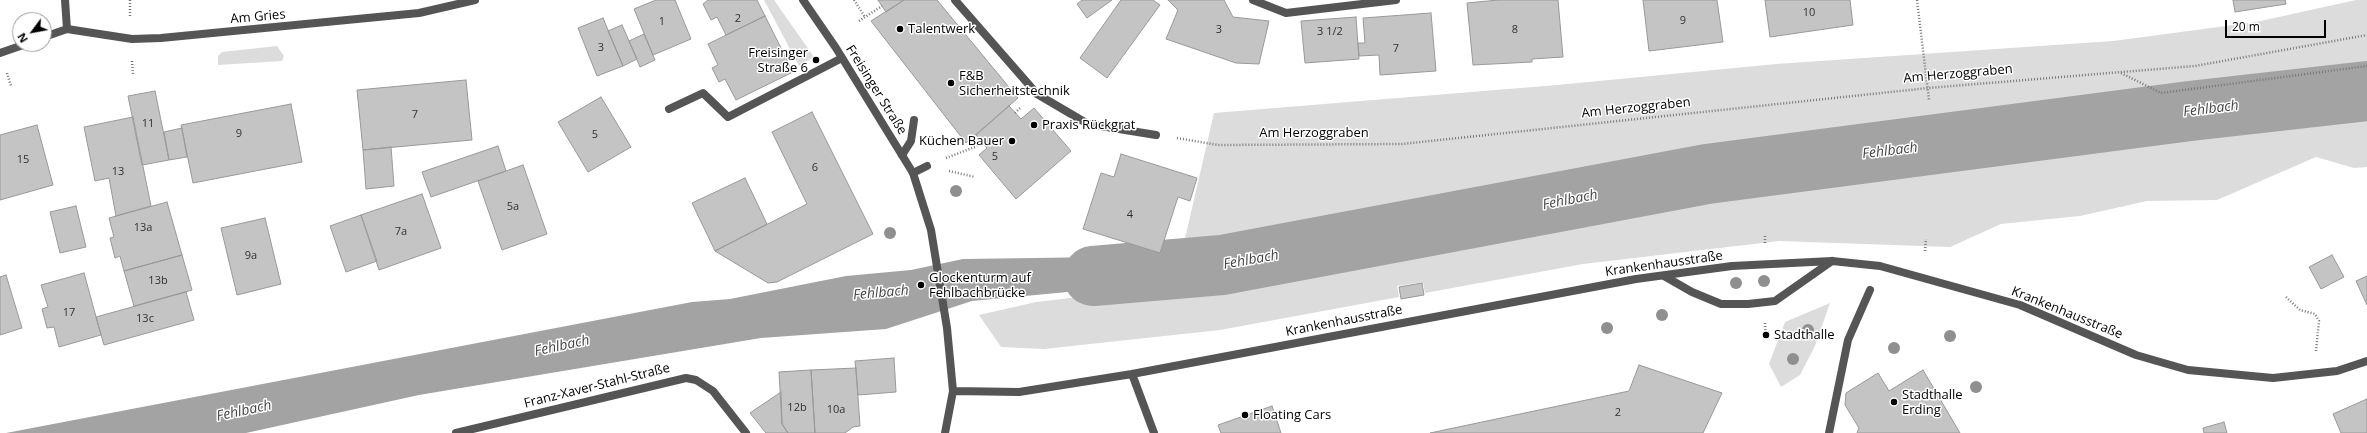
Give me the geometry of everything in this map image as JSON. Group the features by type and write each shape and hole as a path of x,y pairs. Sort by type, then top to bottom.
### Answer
{"street":[{"path":"52,35 67,29 65,0"},
{"name":"Am Gries","path":"67,29 132,39 161,38 419,12 475,0"},
{"name":"Freisinger Straße","path":"803,0 842,58 902,155 912,173 931,230 947,328 953,391 945,433"},
{"path":"955,0 1037,94 1088,124 1156,135"},
{"path":"1253,0 1286,13 1396,0"},
{"path":"0,53 12,49"},
{"path":"669,109 703,93 728,117 842,58"},
{"path":"902,155 911,141 914,120"},
{"path":"912,173 927,166"},
{"path":"1664,276 1692,292 1721,304 1748,304 1775,301 1832,261"},
{"name":"Krankenhausstraße","path":"953,391 1019,392 1132,374 1628,280 1732,266 1832,261 1880,266 2020,305 2136,355 2188,370 2273,378 2337,371 2367,361"},
{"path":"1829,433 1848,340 1870,290"},
{"path":"1132,374 1154,433"},
{"name":"Franz-Xaver-Stahl-Straße","path":"456,433 686,378 696,380 713,391 746,433"}],"path":[{"path":"854,0 865,17"},
{"path":"1917,0 1929,100"},
{"path":"859,21 882,6"},
{"name":"Am Herzoggraben","path":"1156,135 1218,146 1402,144 1928,88 2195,66 2367,35"},
{"path":"2121,72 2161,93 2367,66"},
{"path":"927,166 975,147 981,142"},
{"path":"927,166 975,176"},
{"path":"1925,250 1926,239"},
{"path":"2286,297 2300,310 2315,314 2319,321 2316,351"}],"shaded area":[{"path":"764,0 774,0 814,57 799,66"},
{"path":"2356,0 2367,0 2367,167 2354,168 2316,157 2217,200 2147,201 2080,216 2001,224 1950,247 1779,241 1583,264 1425,293 1423,282 1397,286 1399,297 1220,330 1044,349 1001,347 979,315 1036,302 1174,286 1214,113 1557,85 1776,64 2113,41 2256,22"},
{"path":"277,46 284,56 282,61 218,65 218,56 222,52"},
{"path":"1830,303 1815,346 1800,375 1781,387 1769,364 1785,322"}],"water":[{"path":"1175,256 1173,282 972,301 886,329 761,338 419,395 246,433 6,433 692,302 730,299 846,276 911,270 963,259"}],"building":[{"path":"656,0 675,0 691,39 653,55 634,9"},
{"path":"708,0 757,0 765,16 726,35 717,17 711,20 703,4"},
{"path":"878,0 904,0 886,12"},
{"path":"904,0 937,0 1018,98 966,143 871,21"},
{"path":"1082,0 1112,0 1087,18 1077,4"},
{"path":"1121,0 1153,0 1160,5 1107,78 1080,58"},
{"path":"1168,0 1224,0 1233,17 1269,21 1259,64 1236,63 1166,39 1178,10"},
{"path":"1498,0 1558,0 1563,57 1532,59 1532,62 1473,65 1467,3"},
{"path":"1643,0 1717,0 1723,42 1649,51"},
{"path":"1765,0 1850,0 1853,25 1770,37"},
{"path":"2233,0 2285,0 2286,4 2235,12"},
{"path":"1431,13 1436,71 1380,75 1379,55 1359,56 1358,43 1365,43 1363,18"},
{"path":"765,16 793,72 736,100 725,79 719,82 712,68 718,65 708,44"},
{"path":"1356,17 1359,59 1305,63 1301,21"},
{"path":"603,18 623,66 597,76 578,28"},
{"path":"622,25 637,59 623,66 608,31"},
{"path":"644,34 655,60 640,67 629,41"},
{"path":"466,80 472,140 363,150 357,90"},
{"path":"155,91 169,160 142,165 128,96"},
{"path":"601,97 631,147 588,172 558,122"},
{"path":"291,104 302,162 193,183 181,125"},
{"path":"1009,106 1021,119 1034,108 1071,151 1016,199 979,155 987,148 976,135"},
{"path":"812,112 873,234 777,282 768,283 715,251 807,204 772,132"},
{"path":"133,117 151,206 116,216 109,178 95,181 84,127"},
{"path":"37,125 53,185 0,200 0,135"},
{"path":"182,128 187,157 169,160 164,132"},
{"path":"498,146 506,171 431,197 422,172"},
{"path":"391,147 394,186 366,189 363,150"},
{"path":"1121,154 1197,178 1190,201 1178,197 1160,253 1083,229 1101,173 1114,177"},
{"path":"523,165 547,234 502,250 478,181"},
{"path":"745,178 767,224 715,251 692,203"},
{"path":"422,194 441,248 379,270 361,215"},
{"path":"167,202 182,255 124,271 120,256 115,258 110,238 114,237 109,218"},
{"path":"76,206 86,247 60,253 50,212"},
{"path":"361,215 377,261 346,272 330,226"},
{"path":"265,218 281,284 237,295 221,228"},
{"path":"182,255 192,290 134,306 124,271"},
{"path":"2332,255 2344,277 2321,289 2309,267"},
{"path":"84,273 101,335 59,347 54,327 47,328 42,309 48,307 41,285"},
{"path":"6,275 22,328 0,335 0,277"},
{"path":"2367,276 2367,305 2356,281"},
{"path":"1422,283 1424,295 1401,299 1399,287"},
{"path":"186,292 194,320 104,345 96,317"},
{"path":"894,358 896,392 858,395 855,361"},
{"path":"1639,365 1722,393 1703,433 1430,433 1629,391"},
{"path":"856,368 860,426 853,427 845,433 815,433 811,370"},
{"path":"811,370 815,433 788,433 782,424 779,372"},
{"name":"Stadthalle Erding","path":"1923,370 1960,433 1857,433 1859,428 1845,405 1846,393 1878,373 1889,391"},
{"path":"781,392 782,424 788,433 766,433 750,413"},
{"path":"2367,399 2367,433 2341,433 2333,414"},
{"path":"1272,406 1281,433 1221,433 1218,425"},
{"path":"2224,422 2227,433 2204,433 2203,428"}],"waterway":[{"name":"Fehlbach","path":"1093,276 1222,265 1707,174 2190,111 2367,91"}],"place":[{"name":"Talentwerk","path":"900,29"},
{"name":"Freisinger Straße 6","path":"816,60"},
{"name":"F&B Sicherheitstechnik","path":"951,83"},
{"name":"Praxis Rückgrat","path":"1034,125"},
{"name":"Küchen Bauer","path":"1012,141"},
{"name":"Glockenturm auf Fehlbachbrücke","path":"921,285"},
{"name":"Stadthalle","path":"1766,335"},
{"name":"Stadthalle Erding","path":"1894,402"},
{"name":"Floating Cars","path":"1245,415"}]}
